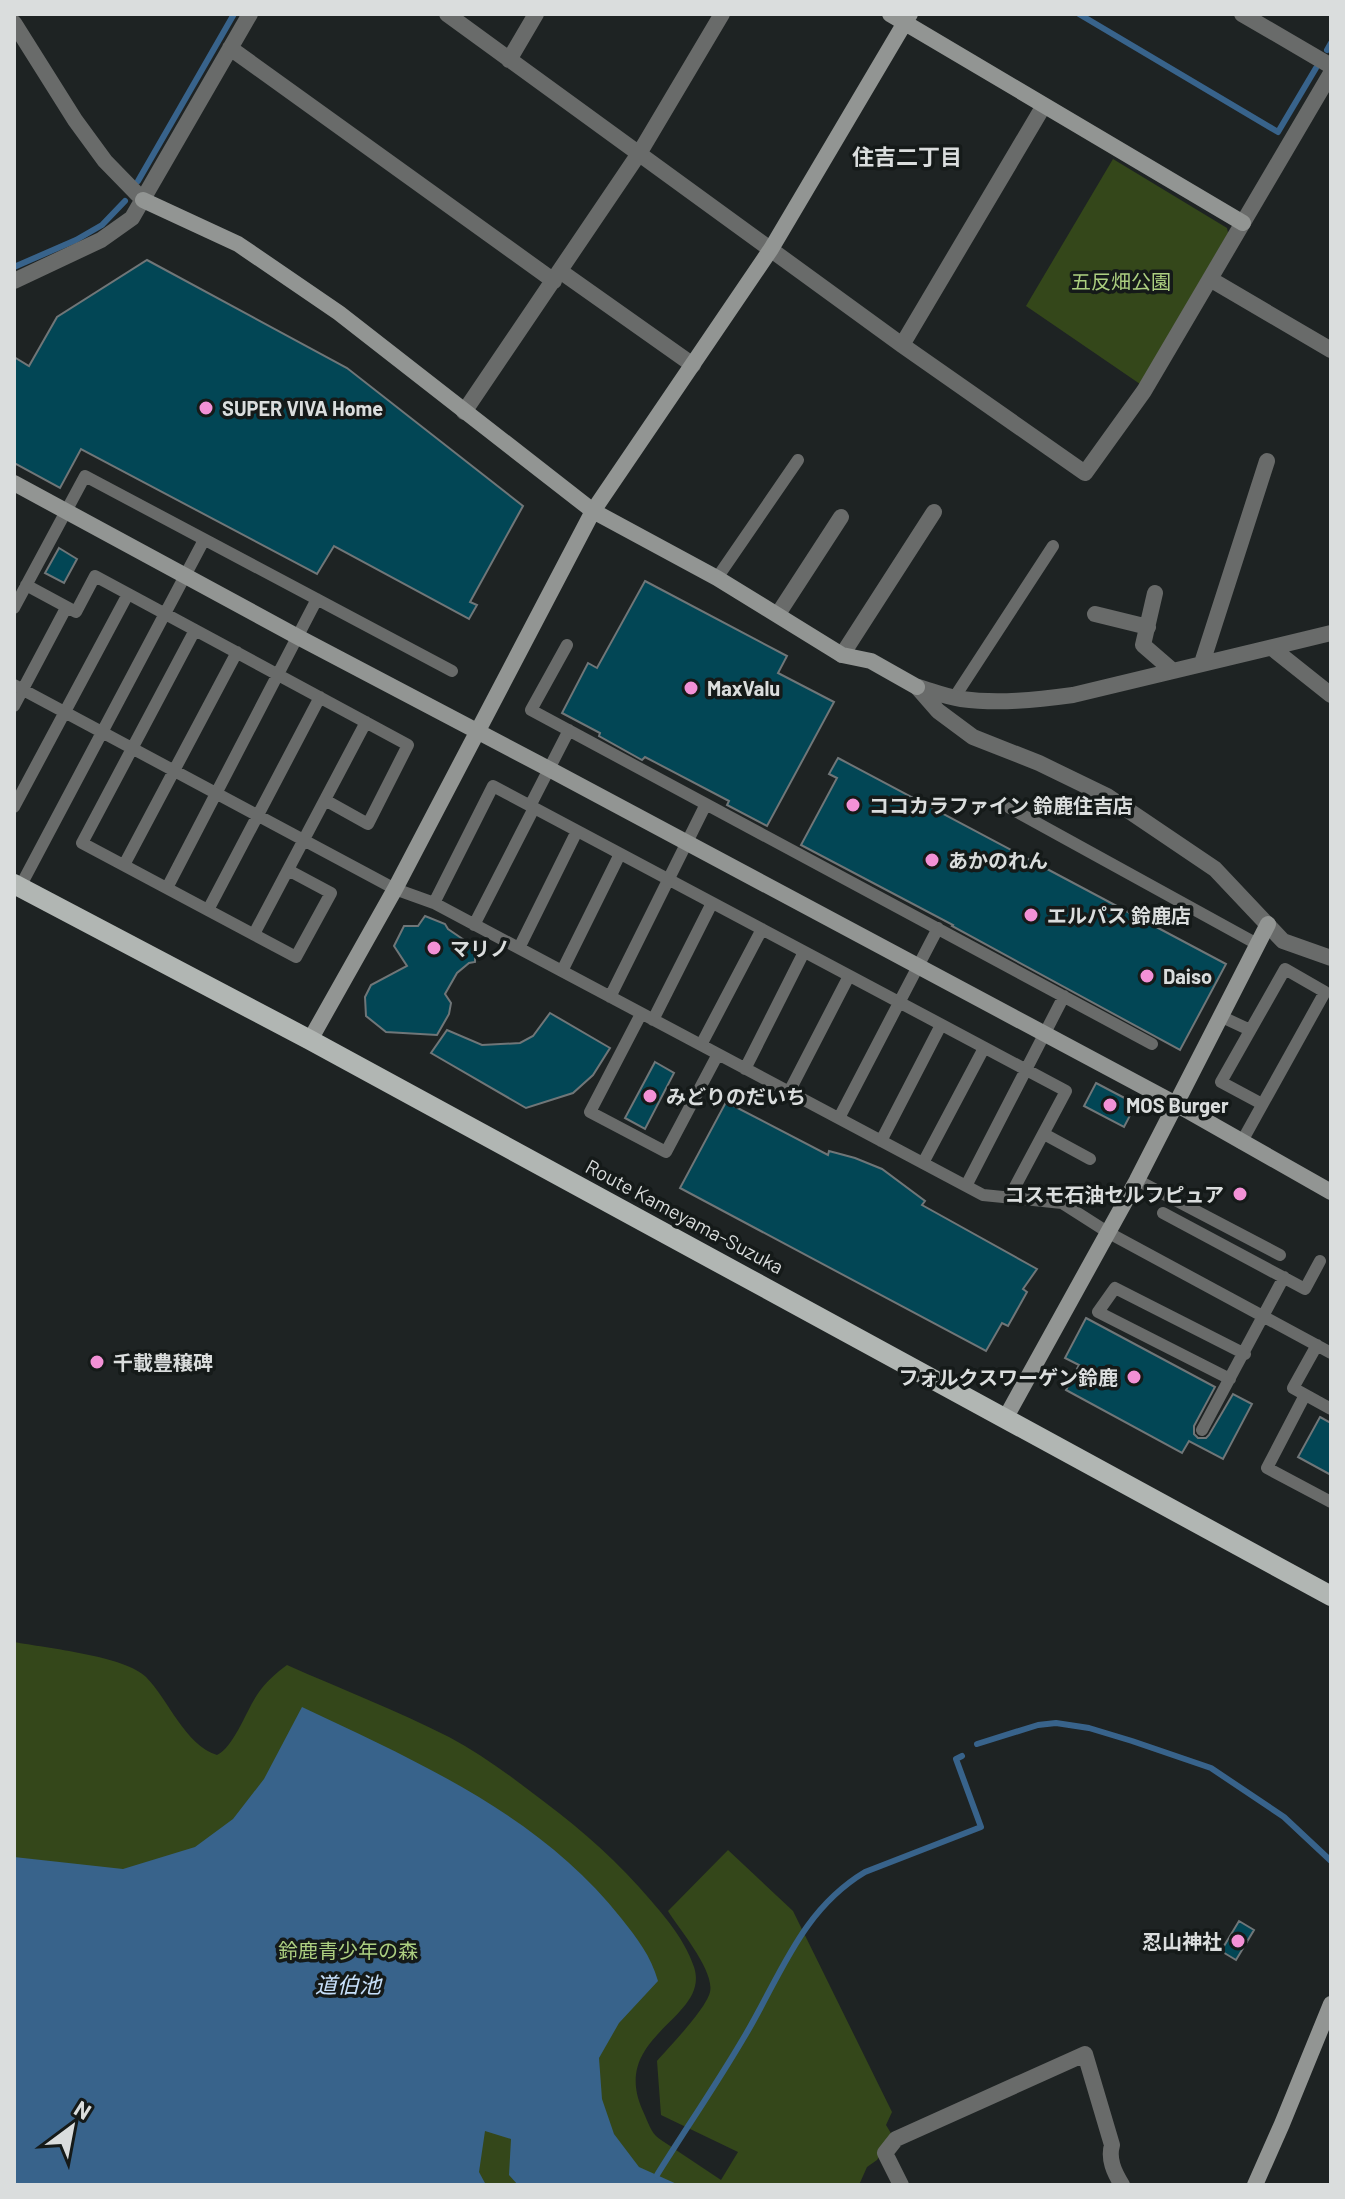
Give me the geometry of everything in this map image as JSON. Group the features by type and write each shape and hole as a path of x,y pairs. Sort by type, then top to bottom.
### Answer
{"main road":[{"name":"Route Kameyama-Suzuka","path":"17,886 310,1040 1331,1596"}],"street":[{"path":"14,281 101,240 132,218 250,14"},
{"path":"447,14 902,345 1085,473 1141,397 1331,73"},
{"path":"509,60 536,14"},
{"path":"464,412 640,152 722,14"},
{"path":"1242,14 1331,66"},
{"path":"310,1040 395,889 593,511 771,249 901,17 1043,107 1243,223"},
{"path":"14,23 75,120 105,161 143,200 238,244 339,313 593,511 717,578 842,655 871,661 917,687 954,698 1005,702 1073,695 1331,633"},
{"path":"230,48 557,276 693,365"},
{"path":"902,345 1043,107"},
{"path":"1210,279 1331,349"},
{"path":"1202,663 1267,461"},
{"path":"14,483 1176,1104 1243,1148 1331,1192"},
{"path":"842,655 934,512"},
{"path":"778,614 841,517"},
{"path":"1155,593 1143,645 1173,671"},
{"path":"1095,614 1148,627"},
{"path":"1272,648 1331,695"},
{"path":"917,687 938,711 973,737 1039,763 1107,796 1215,869 1283,941 1331,958"},
{"path":"1006,1417 1109,1233 1268,924"},
{"path":"1255,2185 1331,2004"},
{"path":"901,2185 885,2153 896,2139 1085,2054 1112,2145 1109,2154 1122,2185"}],"lane":[{"path":"717,578 798,460"},
{"path":"14,608 85,476 452,671"},
{"path":"17,886 204,540"},
{"path":"954,698 1053,546"},
{"path":"26,585 76,612 95,576 408,745 368,824 325,800"},
{"path":"14,807 128,594"},
{"path":"167,888 317,599"},
{"path":"14,706 18,688 66,608"},
{"path":"195,630 82,843 296,957 331,893 288,870"},
{"path":"567,645 531,710 1152,1044"},
{"path":"124,865 237,652"},
{"path":"18,688 395,889 434,903 983,1195 1062,1203 1109,1233 1331,1353"},
{"path":"208,910 320,697"},
{"path":"254,934 366,722"},
{"path":"474,925 569,730"},
{"path":"434,903 493,786 1066,1091 1009,1198"},
{"path":"610,997 706,804"},
{"path":"1010,808 1257,944"},
{"path":"519,948 577,831"},
{"path":"562,971 620,854"},
{"path":"712,903 590,1112 666,1152 718,1054"},
{"path":"839,1118 938,928"},
{"path":"701,1045 762,929"},
{"path":"745,1069 804,952"},
{"path":"1243,1148 1262,1104 1325,992 1285,969 1221,1082 1262,1104"},
{"path":"789,1092 849,976"},
{"path":"966,1186 1064,996"},
{"path":"1220,1016 1250,1030"},
{"path":"881,1141 941,1025"},
{"path":"923,1163 984,1048"},
{"path":"1044,1134 1090,1159"},
{"path":"1137,1180 1280,1255"},
{"path":"1163,1213 1305,1289 1320,1261"},
{"path":"1202,1430 1284,1277"},
{"path":"1230,1379 1098,1312 1115,1288 1245,1354"},
{"path":"1317,1345 1293,1388 1331,1409"},
{"path":"1305,1395 1267,1468 1331,1502"}],"green space":[{"name":"五反畑公園","path":"1113,159 1227,228 1228,233 1140,384 1026,306"},
{"name":"道伯池","path":"14,1642 103,1658 136,1670 154,1686 186,1732 206,1750 217,1755 235,1736 262,1688 287,1665 449,1737 545,1802 626,1873 684,1944 694,1967 695,1985 689,2001 649,2045 639,2062 636,2083 642,2109 656,2136 721,2180 738,2152 661,2115 657,2061 695,2017 710,1992 702,1962 668,1911 728,1850 793,1911 892,2112 886,2125 892,2135 877,2160 867,2167 859,2185 14,2185"}],"water":[{"name":"道伯池","path":"302,1707 433,1771 515,1820 589,1882 627,1925 647,1955 658,1981 619,2023 599,2058 602,2099 614,2134 639,2167 679,2185 518,2185 509,2175 511,2139 485,2131 479,2172 486,2185 14,2185 14,1857 123,1869 195,1847 233,1819 264,1779"}],"building":[{"name":"SUPER VIVA Home","path":"147,260 347,368 523,506 470,602 477,605 469,619 334,546 317,574 81,449 60,488 14,463 14,357 29,366 57,317"},
{"path":"59,548 77,559 64,583 45,573"},
{"name":"MaxValu","path":"645,581 787,656 778,673 834,702 767,826 727,805 729,801 645,757 642,760 562,713 588,663 597,668"},
{"path":"838,758 1226,964 1180,1050 801,845 837,778 829,774"},
{"path":"425,916 445,924 470,944 475,950 475,962 457,973 445,994 451,1003 449,1014 437,1035 386,1032 366,1016 365,997 371,985 407,966 394,946 404,926 418,926"},
{"path":"550,1013 610,1048 593,1075 573,1093 526,1108 431,1053 447,1030 482,1045 520,1043 533,1036"},
{"name":"みどりのだいち","path":"655,1062 674,1073 645,1129 625,1118"},
{"name":"MOS Burger","path":"1096,1083 1136,1104 1124,1127 1084,1106"},
{"path":"726,1102 828,1155 829,1151 882,1169 925,1201 922,1205 1037,1269 1023,1289 1027,1292 1008,1326 1002,1323 986,1351 680,1188"},
{"name":"フォルクスワーゲン鈴鹿","path":"1086,1318 1215,1387 1194,1426 1194,1434 1198,1438 1209,1435 1233,1394 1252,1404 1223,1459 1189,1441 1182,1453 1066,1390 1079,1365 1065,1358"},
{"path":"1320,1417 1331,1423 1331,1475 1298,1457"},
{"name":"忍山神社","path":"1239,1921 1254,1930 1236,1960 1221,1951"}],"waterway":[{"path":"138,181 234,14"},
{"path":"1079,14 1278,132 1316,68"},
{"path":"1327,50 1331,43"},
{"path":"14,267 102,225 125,201"},
{"path":"977,1744 1038,1725 1056,1723 1089,1728 1132,1741 1211,1768 1284,1817 1331,1861"},
{"path":"657,2175 733,2056 794,1947 824,1906 865,1872 981,1827 956,1759 962,1756"}],"place":[{"name":"SUPER VIVA Home","path":"206,408"},
{"name":"MaxValu","path":"691,688"},
{"name":"ココカラファイン 鈴鹿住吉店","path":"853,805"},
{"name":"あかのれん","path":"932,860"},
{"name":"エルパス 鈴鹿店","path":"1031,915"},
{"name":"マリノ","path":"434,948"},
{"name":"Daiso","path":"1147,976"},
{"name":"みどりのだいち","path":"650,1096"},
{"name":"MOS Burger","path":"1110,1105"},
{"name":"コスモ石油セルフピュア","path":"1240,1194"},
{"name":"千載豊穣碑","path":"97,1362"},
{"name":"フォルクスワーゲン鈴鹿","path":"1134,1377"},
{"name":"忍山神社","path":"1238,1941"}],"district":[{"name":"住吉二丁目","path":"907,156"}],"park label":[{"name":"鈴鹿青少年の森","path":"348,1950"}]}
